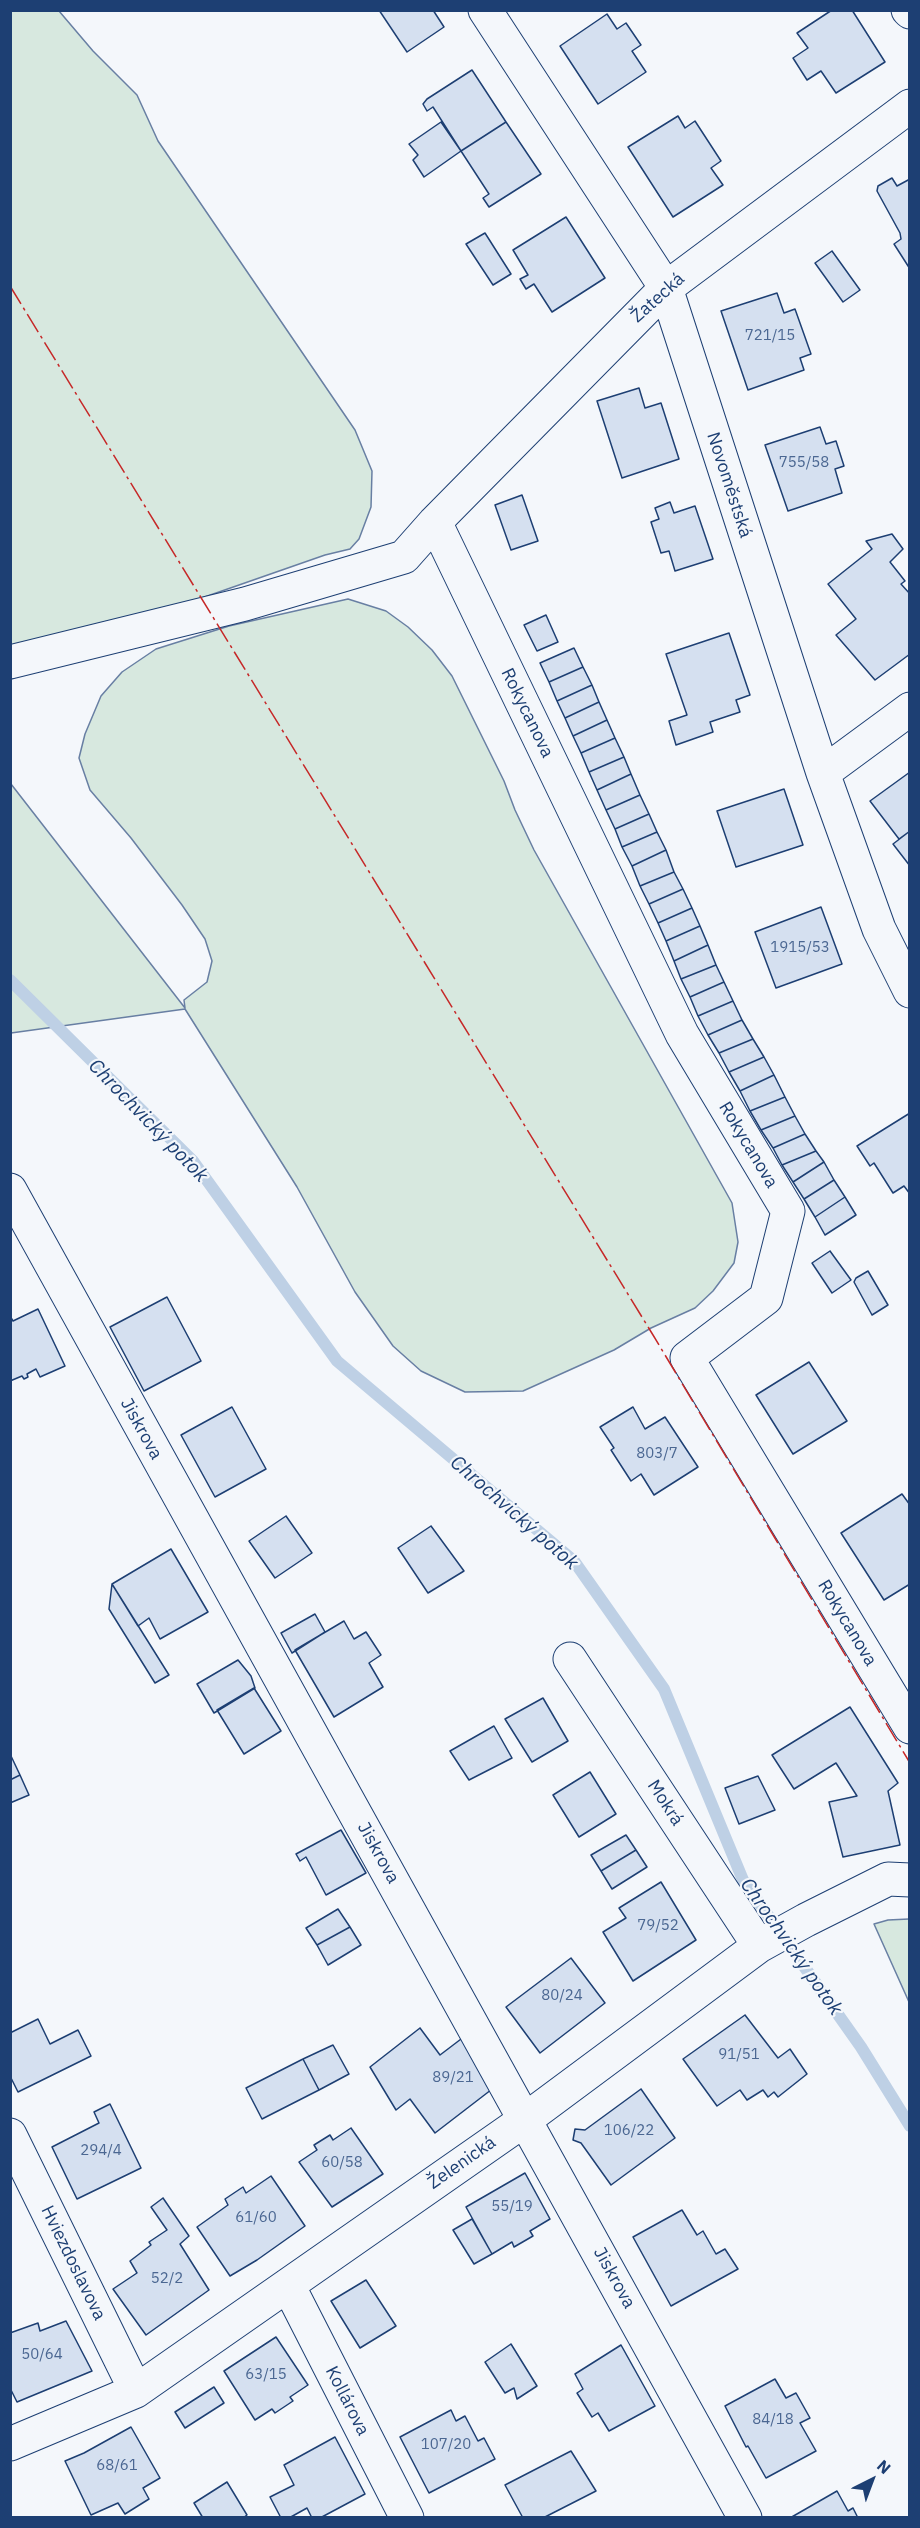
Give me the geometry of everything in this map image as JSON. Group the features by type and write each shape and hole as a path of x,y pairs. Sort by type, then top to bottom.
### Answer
{"street":[{"name":"Novoměstská","path":"485,10 666,288 822,773 879,929 909,991"},
{"name":"Žatecká","path":"10,662 245,604 404,557 435,522 666,288 909,106"},
{"name":"Rokycanova","path":"435,522 682,1034 788,1211 766,1298 687,1358 909,1727"},
{"path":"822,773 909,709"},
{"name":"Jiskrova","path":"10,1190 745,2517"},
{"name":"Mokrá","path":"570,1659 764,1943"},
{"name":"Želenická","path":"10,2444 136,2391 526,2119 764,1943 888,1879 909,1880"},
{"name":"Hviezdoslavova","path":"10,2135 136,2391"},
{"name":"Kollárova","path":"288,2285 407,2517"}],"shaded area":[{"path":"11,11 59,11 93,51 137,95 158,141 355,430 372,471 371,507 359,539 350,549 325,555 196,600 11,646"},
{"path":"348,599 386,611 408,627 432,650 452,676 504,781 534,850 732,1203 738,1242 734,1263 713,1291 695,1308 651,1328 614,1350 523,1391 465,1392 421,1371 393,1346 355,1292 297,1187 185,1009 11,1033 11,784 185,1008 184,1000 207,982 212,961 205,939 131,838 90,790 79,758 85,734 101,696 122,672 156,649 229,626"},
{"path":"910,1919 909,2002 874,1924 888,1920"}],"building":[{"path":"379,10 433,10 444,27 407,52"},
{"path":"832,10 852,10 885,62 836,93 821,71 807,80 793,58 808,48 797,33"},
{"path":"607,14 617,29 626,23 641,45 632,51 646,72 598,104 560,46"},
{"path":"472,70 506,122 461,151 433,107 427,111 423,104 427,99"},
{"path":"678,116 685,128 695,121 721,161 711,168 723,185 673,217 628,147"},
{"path":"441,122 461,151 424,177 413,160 418,155 409,144"},
{"path":"506,122 541,174 489,207 483,198 489,194 461,151"},
{"path":"892,178 897,186 910,179 910,269 894,244 901,239 900,233 877,191 878,186"},
{"path":"566,217 605,278 552,312 534,284 526,289 520,279 528,275 513,250"},
{"path":"485,233 511,274 493,285 466,244"},
{"path":"832,251 860,290 843,302 815,263"},
{"path":"777,293 784,313 795,309 811,354 800,358 804,370 748,390 721,311"},
{"path":"639,388 645,408 661,403 679,459 622,478 597,401"},
{"path":"820,427 826,444 836,441 844,466 835,469 842,493 788,511 765,445"},
{"path":"522,495 538,541 511,550 495,505"},
{"path":"670,502 674,513 695,506 713,559 675,571 669,551 661,553 651,522 659,519 655,508"},
{"path":"892,534 903,549 890,562 905,581 901,584 910,594 910,654 875,680 836,635 856,619 828,584 872,549 866,541"},
{"path":"546,615 558,642 537,651 524,625"},
{"path":"729,633 750,695 736,700 740,712 710,722 713,732 676,745 669,721 687,715 666,654"},
{"path":"574,648 583,667 549,682 540,663"},
{"path":"583,667 592,685 557,701 549,682"},
{"path":"592,685 599,702 565,718 557,701"},
{"path":"599,702 607,720 573,736 565,718"},
{"path":"607,720 615,738 581,753 573,736"},
{"path":"615,738 624,757 589,772 581,753"},
{"path":"624,757 631,774 597,790 589,772"},
{"path":"910,772 910,831 899,839 870,801"},
{"path":"631,774 640,795 606,810 597,790"},
{"path":"784,789 803,845 736,867 717,811"},
{"path":"640,795 649,814 615,829 606,810"},
{"path":"649,814 657,832 622,847 615,829"},
{"path":"910,831 910,866 893,844"},
{"path":"657,832 666,850 632,866 622,847"},
{"path":"666,850 674,872 640,886 632,866"},
{"path":"674,872 683,889 649,904 640,886"},
{"path":"683,889 692,908 658,923 649,904"},
{"path":"821,907 842,964 776,988 755,932"},
{"path":"692,908 700,926 666,941 658,923"},
{"path":"700,926 708,945 674,961 666,941"},
{"path":"708,945 716,965 681,979 674,961"},
{"path":"716,965 724,982 690,997 681,979"},
{"path":"724,982 733,1001 698,1016 690,997"},
{"path":"733,1001 742,1020 708,1035 698,1016"},
{"path":"742,1020 753,1039 719,1053 708,1035"},
{"path":"753,1039 764,1057 729,1072 719,1053"},
{"path":"764,1057 774,1075 740,1091 729,1072"},
{"path":"774,1075 785,1097 750,1111 740,1091"},
{"path":"785,1097 795,1116 761,1130 750,1111"},
{"path":"910,1113 910,1194 904,1186 893,1193 874,1163 870,1166 857,1146"},
{"path":"795,1116 805,1134 773,1148 761,1130"},
{"path":"805,1134 816,1151 782,1165 773,1148"},
{"path":"816,1151 824,1162 793,1182 782,1165"},
{"path":"824,1162 834,1180 804,1199 793,1182"},
{"path":"834,1180 845,1197 815,1217 804,1199"},
{"path":"845,1197 856,1215 825,1235 815,1217"},
{"path":"830,1251 851,1280 832,1293 812,1263"},
{"path":"868,1271 888,1305 872,1315 854,1282 856,1278"},
{"path":"167,1297 201,1361 144,1391 110,1327"},
{"path":"38,1309 65,1366 40,1377 36,1369 27,1374 28,1377 24,1379 22,1376 10,1381 10,1316 13,1321"},
{"path":"809,1362 847,1421 793,1454 756,1395"},
{"path":"232,1407 266,1469 215,1497 181,1435"},
{"path":"633,1407 645,1429 665,1417 698,1467 654,1495 641,1474 631,1481 611,1450 614,1448 600,1427"},
{"path":"902,1494 910,1505 910,1584 884,1600 841,1533"},
{"path":"286,1516 312,1553 275,1578 249,1541"},
{"path":"431,1526 464,1571 428,1593 398,1548"},
{"path":"171,1549 208,1612 160,1639 149,1618 138,1626 112,1584"},
{"path":"112,1584 169,1675 155,1683 109,1609"},
{"path":"315,1614 325,1632 292,1653 281,1633"},
{"path":"344,1621 354,1639 366,1632 381,1655 369,1663 383,1687 334,1717 295,1650"},
{"path":"238,1660 251,1676 255,1688 214,1713 197,1684"},
{"path":"254,1688 281,1731 244,1754 217,1710"},
{"path":"543,1698 568,1741 532,1762 505,1719"},
{"path":"850,1707 898,1783 888,1791 900,1845 843,1857 829,1802 857,1796 836,1763 794,1789 772,1755"},
{"path":"494,1726 512,1758 469,1780 450,1751"},
{"path":"10,1757 20,1775 10,1780"},
{"path":"590,1772 616,1814 579,1837 553,1795"},
{"path":"20,1775 29,1795 10,1803 10,1780"},
{"path":"758,1776 775,1810 739,1824 725,1788"},
{"path":"341,1830 366,1873 326,1895 306,1857 300,1861 296,1854"},
{"path":"626,1835 636,1850 601,1871 591,1855"},
{"path":"636,1850 647,1867 612,1889 601,1871"},
{"path":"661,1882 696,1940 633,1981 603,1932 626,1918 619,1908"},
{"path":"338,1909 350,1927 317,1945 306,1928"},
{"path":"350,1927 361,1945 328,1965 317,1945"},
{"path":"571,1958 605,2003 540,2053 506,2007"},
{"path":"745,2015 778,2058 790,2049 807,2074 778,2097 774,2092 768,2097 763,2090 747,2100 740,2090 717,2106 683,2059"},
{"path":"38,2019 50,2044 78,2030 91,2056 18,2092 10,2076 10,2033"},
{"path":"420,2028 440,2055 465,2036 500,2083 435,2133 410,2099 396,2110 370,2067"},
{"path":"333,2045 349,2074 319,2090 303,2059"},
{"path":"303,2059 319,2090 262,2119 246,2088"},
{"path":"641,2089 675,2138 611,2185 581,2143 573,2140 575,2129 585,2130"},
{"path":"110,2104 141,2168 77,2199 52,2147 99,2123 94,2112"},
{"path":"351,2128 383,2174 332,2207 299,2162 317,2150 314,2145 330,2135 333,2140"},
{"path":"525,2173 550,2219 530,2231 533,2236 514,2247 512,2242 492,2254 466,2207"},
{"path":"271,2176 305,2226 230,2276 197,2227 228,2205 225,2199 243,2187 246,2193"},
{"path":"163,2198 189,2236 180,2244 209,2290 146,2335 113,2289 137,2273 130,2261 151,2245 149,2242 167,2230 151,2207"},
{"path":"682,2210 697,2235 703,2231 716,2254 725,2249 738,2269 671,2306 633,2237"},
{"path":"472,2219 492,2254 474,2264 453,2230"},
{"path":"366,2280 396,2326 360,2348 331,2301"},
{"path":"66,2321 92,2371 17,2402 10,2388 10,2333 38,2323 40,2331"},
{"path":"276,2337 308,2385 290,2397 293,2401 275,2413 272,2409 255,2420 224,2371"},
{"path":"511,2344 537,2386 517,2399 514,2388 505,2393 485,2362"},
{"path":"621,2345 655,2406 609,2431 598,2413 592,2417 577,2393 583,2389 575,2374"},
{"path":"775,2379 786,2398 796,2393 810,2418 800,2423 816,2451 766,2478 748,2446 746,2447 725,2406"},
{"path":"214,2387 224,2403 185,2428 175,2412"},
{"path":"451,2410 456,2421 465,2416 478,2441 484,2438 495,2459 429,2493 400,2437"},
{"path":"131,2427 160,2478 143,2488 149,2499 125,2514 118,2503 91,2515 65,2461"},
{"path":"335,2437 365,2494 320,2518 312,2518 307,2508 289,2518 281,2518 270,2497 294,2485 284,2465"},
{"path":"571,2451 596,2491 543,2518 523,2518 505,2485"},
{"path":"227,2482 247,2515 243,2518 203,2518 194,2503"},
{"path":"837,2491 848,2511 853,2508 858,2518 790,2518"}],"waterway":[{"name":"Chrochvický potok","path":"10,980 193,1161 337,1361 574,1561 664,1689 743,1880 861,2047 910,2126"}],"power":[{"path":"10,286 653,1335 910,1763"}]}
